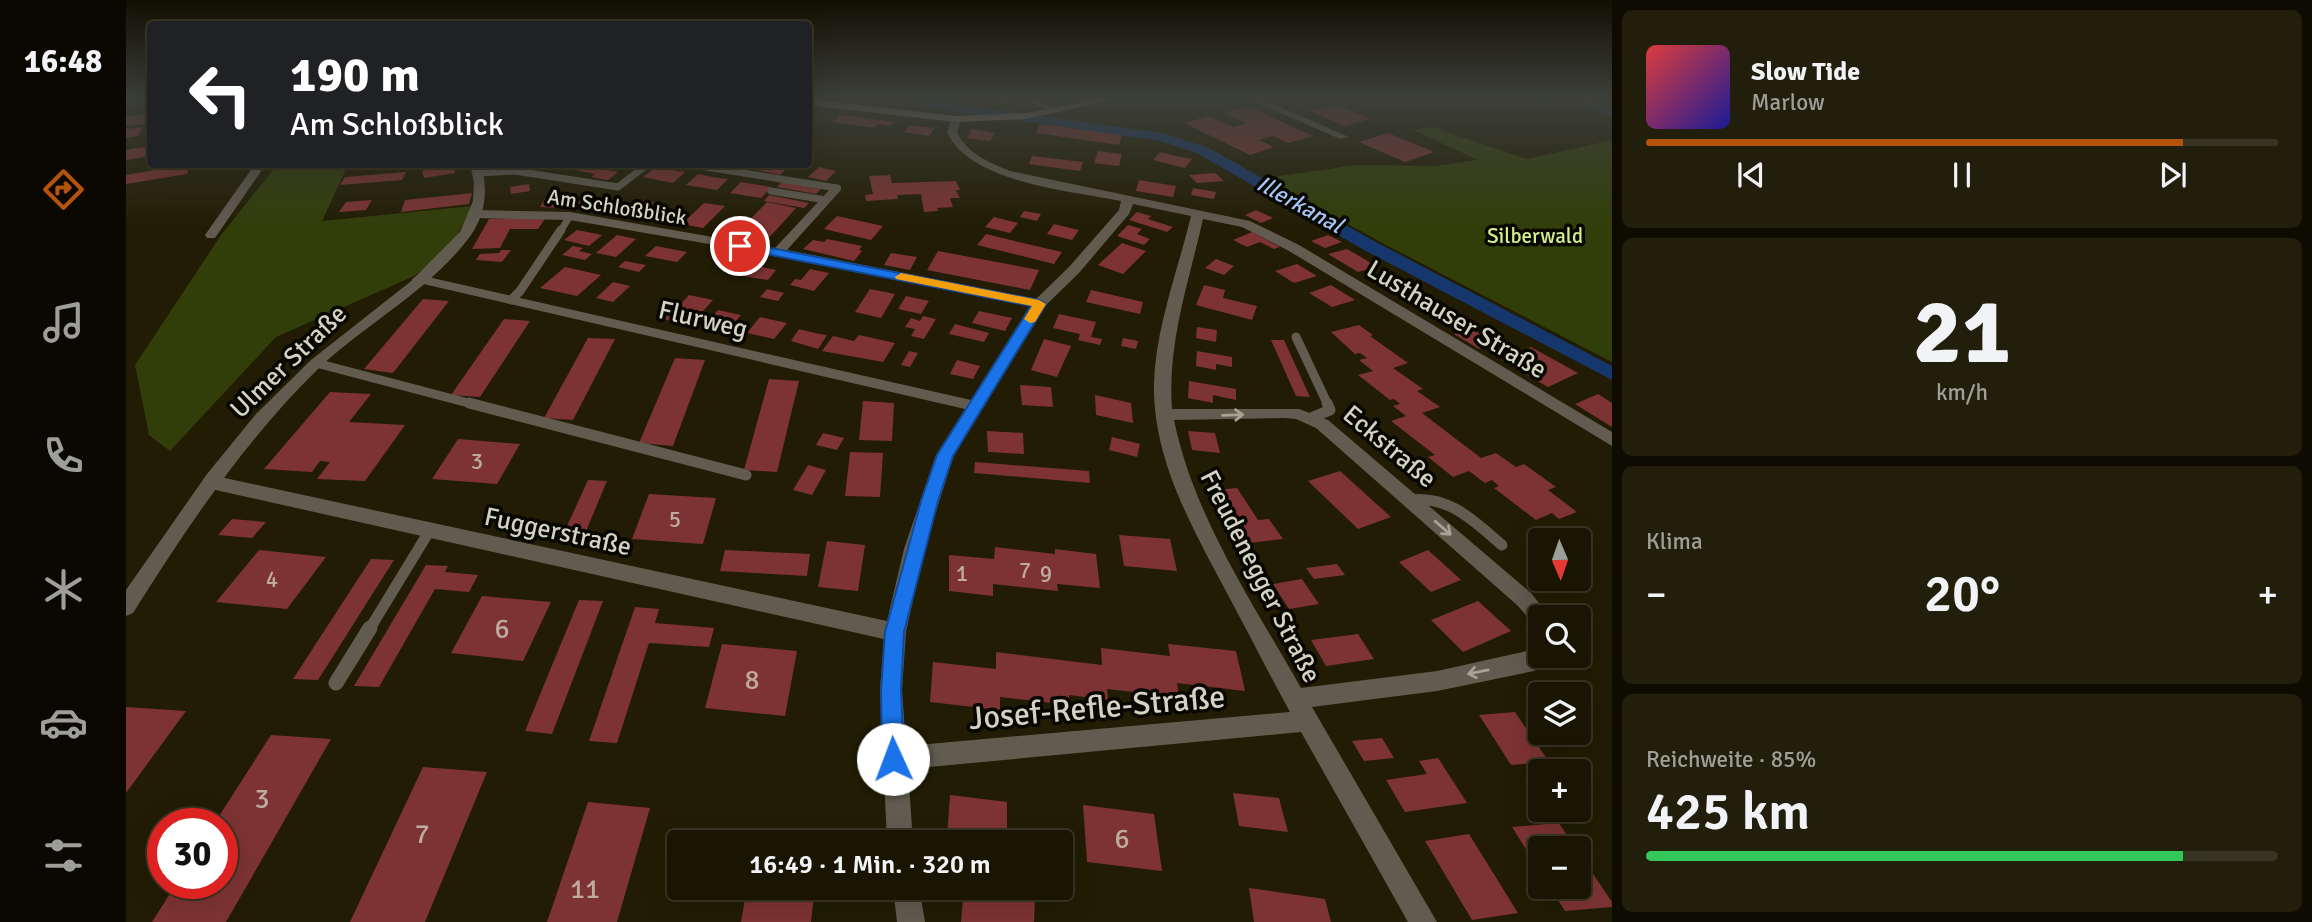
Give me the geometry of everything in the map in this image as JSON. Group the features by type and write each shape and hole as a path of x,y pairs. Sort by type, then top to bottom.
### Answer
{"street":[{"path":"955,141 981,163 1025,178 1198,213"},
{"path":"211,235 258,168"},
{"path":"476,169 482,192 477,214"},
{"path":"778,252 837,188"},
{"path":"899,830 891,690 895,632 915,549 945,455 1039,304 1074,270 1125,211 1128,198"},
{"name":"Freudenegger Straße","path":"1198,213 1165,356 1162,382 1167,434 1187,499 1294,699 1423,922"},
{"name":"Lusthauser Straße","path":"1198,213 1246,224 1294,248 1612,440"},
{"name":"Am Schloßblick","path":"477,214 570,216 778,252 1039,304"},
{"name":"Ulmer Straße","path":"126,607 211,482 256,425 316,363 447,254 477,214"},
{"name":"Flurweg","path":"419,279 976,406"},
{"name":"Eckstraße","path":"1164,415 1284,413 1311,418 1322,424 1530,605"},
{"name":"Fuggerstraße","path":"211,482 895,632"},
{"path":"1294,699 1437,681 1528,662"},
{"name":"Josef-Refle-Straße","path":"893,759 1307,721"},
{"path":"908,900 911,922"}],"lane":[{"path":"476,169 515,171 618,187 643,168"},
{"path":"712,168 837,188"},
{"path":"771,191 826,200"},
{"path":"511,300 520,291 570,216"},
{"path":"1296,337 1330,410 1311,418"},
{"path":"316,363 746,475"},
{"path":"1410,500 1423,496 1442,499 1502,545"},
{"path":"336,683 430,530"}],"green space":[{"name":"Silberwald","path":"1437,141 1474,141 1527,159 1612,141 1612,362 1384,244 1264,178 1357,165 1434,166 1478,160"},
{"path":"275,168 347,168 322,221 473,206 451,247 414,276 276,337 170,451 149,435 135,365 221,235"}],"building":[{"path":"1092,141 1120,141 1119,145"},
{"path":"1221,141 1261,141 1274,147 1250,155"},
{"path":"1407,141 1434,152 1405,162 1359,142"},
{"path":"147,146 147,156 126,160 126,150"},
{"path":"1098,151 1122,154 1119,166 1094,163"},
{"path":"1160,152 1192,159 1185,168 1153,160"},
{"path":"1032,156 1083,162 1080,171 1029,164"},
{"path":"819,167 836,171 826,181 808,177"},
{"path":"167,168 189,168 187,174 126,184 126,175"},
{"path":"454,168 455,173 424,178 422,171"},
{"path":"565,168 601,168 618,172 608,180 591,177 595,174"},
{"path":"655,168 685,172 673,183 643,177"},
{"path":"748,168 787,168 780,175"},
{"path":"406,172 402,180 340,185 345,177"},
{"path":"1215,173 1224,181 1197,183 1189,175"},
{"path":"698,174 728,179 717,190 686,185"},
{"path":"890,175 892,183 956,181 960,198 950,198 953,207 924,212 921,194 866,201 865,195 873,194 869,176"},
{"path":"1139,180 1176,186 1173,197 1136,191"},
{"path":"741,182 772,187 761,198 730,193"},
{"path":"782,182 821,189 816,194 777,187"},
{"path":"529,184 530,191 511,194 510,187"},
{"path":"1193,188 1216,192 1214,199 1191,195"},
{"path":"472,193 469,204 401,212 405,200"},
{"path":"769,195 809,203 804,208 764,201"},
{"path":"545,198 578,198 576,201 606,199 602,202 615,204 607,210 540,207"},
{"path":"372,200 366,210 339,212 346,202"},
{"path":"643,200 654,202 648,207 660,209 652,217 629,213"},
{"path":"767,202 796,208 767,240 736,234"},
{"path":"704,203 725,206 703,228 682,224"},
{"path":"1256,210 1273,218 1261,223 1245,215"},
{"path":"1024,211 1041,214 1037,221 1020,217"},
{"path":"1137,212 1151,216 1148,219 1173,227 1167,232 1129,220"},
{"path":"837,216 883,226 871,240 824,229"},
{"path":"994,217 1018,223 1010,233 985,227"},
{"path":"489,219 545,219 538,229 510,229 500,248 472,249"},
{"path":"1054,224 1079,230 1072,240 1047,234"},
{"path":"1128,225 1142,229 1137,234 1150,239 1144,245 1117,236"},
{"path":"577,230 602,235 589,246 564,240"},
{"path":"1252,232 1280,247 1274,249 1260,242 1247,247 1233,240"},
{"path":"986,234 1062,252 1054,264 977,245"},
{"path":"617,235 636,239 616,257 596,253"},
{"path":"1328,235 1342,242 1325,248 1311,241"},
{"path":"827,239 862,246 859,250 862,251 854,261 803,249 813,240 824,242"},
{"path":"1122,243 1146,251 1123,274 1098,265"},
{"path":"573,246 583,248 579,251 592,254 585,260 562,255"},
{"path":"656,246 687,252 677,262 645,256"},
{"path":"1347,249 1377,267 1358,272 1328,254"},
{"path":"501,250 511,250 502,262 476,260 480,254 499,253"},
{"path":"938,251 1039,270 1030,290 927,270"},
{"path":"891,253 917,257 910,270 884,265"},
{"path":"1216,259 1234,266 1224,275 1205,268"},
{"path":"625,261 646,265 639,272 618,267"},
{"path":"740,262 776,270 768,280 729,274"},
{"path":"1297,264 1317,276 1294,283 1275,271"},
{"path":"565,267 601,275 577,296 540,288"},
{"path":"810,269 829,273 814,291 790,285 795,279 801,280"},
{"path":"1388,274 1411,288 1393,293 1370,279"},
{"path":"613,282 630,286 613,302 596,298"},
{"path":"1204,285 1225,290 1223,298 1257,306 1252,320 1196,305"},
{"path":"1331,285 1355,300 1332,307 1309,293"},
{"path":"767,289 784,293 778,301 760,297"},
{"path":"870,289 895,294 881,318 855,312"},
{"path":"1091,290 1143,302 1140,314 1086,302"},
{"path":"689,295 713,300 695,320 676,316 671,321 659,318 670,306 677,308"},
{"path":"906,296 929,301 921,314 898,309"},
{"path":"423,299 449,301 393,373 364,369"},
{"path":"1425,299 1452,315 1437,320 1410,304"},
{"path":"718,310 741,315 730,328 707,323"},
{"path":"979,311 1012,318 1005,331 972,323"},
{"path":"1059,314 1096,322 1091,337 1102,339 1100,345 1078,340 1080,334 1053,328"},
{"path":"923,316 936,319 924,339 911,336 915,329 905,327 911,318 920,321"},
{"path":"760,317 787,323 774,339 747,333"},
{"path":"504,319 530,321 480,397 451,395"},
{"path":"955,324 989,333 984,342 949,334"},
{"path":"1359,325 1408,363 1393,368 1423,389 1417,391 1440,407 1422,413 1481,458 1496,453 1516,467 1524,464 1556,487 1548,490 1577,512 1559,519 1552,513 1536,520 1494,488 1499,486 1492,480 1485,483 1469,471 1453,477 1428,457 1435,455 1391,421 1406,416 1393,406 1400,404 1394,399 1390,400 1358,375 1373,371 1359,360 1367,358 1360,353 1355,354 1331,332"},
{"path":"1197,327 1217,330 1216,342 1196,338"},
{"path":"1470,328 1495,343 1479,349 1454,334"},
{"path":"799,329 827,335 818,349 791,341"},
{"path":"859,335 895,343 883,362 822,351 833,336 854,341"},
{"path":"588,338 615,339 573,420 544,418"},
{"path":"1123,338 1138,341 1136,349 1121,346"},
{"path":"1044,339 1071,346 1057,377 1031,370"},
{"path":"1271,340 1284,340 1310,397 1296,396"},
{"path":"1531,347 1578,373 1548,387 1501,360"},
{"path":"909,351 918,353 910,367 901,365"},
{"path":"1197,351 1232,357 1232,367 1216,364 1216,370 1196,366"},
{"path":"675,358 705,360 673,446 639,443"},
{"path":"957,360 980,366 973,379 950,374"},
{"path":"769,379 799,381 777,472 744,470"},
{"path":"1189,381 1236,389 1236,400 1213,395 1213,403 1188,398"},
{"path":"1020,385 1051,387 1053,407 1022,405"},
{"path":"330,392 371,394 349,422 405,425 365,481 317,479 330,462 320,461 312,472 264,469"},
{"path":"1598,394 1612,403 1612,427 1575,404"},
{"path":"1095,395 1131,403 1133,423 1096,415"},
{"path":"863,401 894,403 892,441 859,440"},
{"path":"987,431 1023,433 1024,454 988,452"},
{"path":"1188,431 1215,433 1220,453 1192,450"},
{"path":"823,433 844,438 837,450 816,445"},
{"path":"1112,437 1140,444 1137,457 1109,450"},
{"path":"458,439 520,444 497,484 432,479"},
{"path":"850,452 883,453 880,497 845,496"},
{"path":"975,462 1089,471 1090,483 974,473"},
{"path":"808,465 826,470 812,495 793,490"},
{"path":"1340,471 1391,517 1358,529 1308,481"},
{"path":"588,480 607,481 584,536 563,535"},
{"path":"1237,488 1258,520 1269,519 1283,539 1250,543 1216,490"},
{"path":"649,494 716,498 703,544 632,539"},
{"path":"232,519 266,522 252,538 218,535"},
{"path":"1119,535 1170,539 1177,571 1124,566"},
{"path":"827,541 865,545 858,591 818,587"},
{"path":"995,547 1055,554 1055,549 1096,554 1100,588 1057,584 1058,591 993,584 993,596 949,591 949,555 994,559"},
{"path":"259,550 326,557 287,609 216,602"},
{"path":"725,550 810,554 807,576 720,571"},
{"path":"1428,550 1461,580 1431,592 1399,562"},
{"path":"371,559 394,560 318,680 293,679"},
{"path":"1337,564 1345,575 1314,579 1306,568"},
{"path":"426,565 448,566 445,572 478,575 469,592 435,589 379,687 354,686"},
{"path":"1302,579 1319,604 1289,609 1273,584"},
{"path":"482,596 551,602 523,661 451,653"},
{"path":"579,600 603,601 552,734 525,731"},
{"path":"1478,601 1511,631 1463,652 1431,620"},
{"path":"635,607 659,609 655,623 714,628 709,647 649,643 617,743 589,741"},
{"path":"1358,634 1374,659 1326,666 1311,640"},
{"path":"722,644 797,651 785,716 705,708"},
{"path":"1168,644 1236,651 1245,691 1177,683 1179,697 1107,689 1108,700 1069,695 1069,705 1000,697 1000,710 930,702 933,662 996,669 996,652 1102,665 1101,648 1170,656"},
{"path":"126,707 186,711 126,793"},
{"path":"1515,712 1528,731 1528,745 1537,745 1547,759 1528,759 1528,764 1511,765 1479,715"},
{"path":"271,735 331,739 226,922 152,922 167,899 238,899 238,808 224,808"},
{"path":"1382,738 1394,758 1364,761 1352,741"},
{"path":"1438,758 1467,803 1405,812 1386,780 1427,774 1419,761"},
{"path":"423,767 487,772 425,922 350,922"},
{"path":"1233,793 1279,798 1288,832 1239,826"},
{"path":"950,795 1007,802 1007,830 948,830"},
{"path":"588,802 650,808 617,922 547,922"},
{"path":"1083,805 1154,814 1162,871 1087,862"},
{"path":"1559,823 1568,836 1528,836 1528,853 1512,827"},
{"path":"1469,834 1518,913 1472,920 1425,841"},
{"path":"1591,871 1612,902 1612,907 1565,911 1558,899 1591,899"},
{"path":"1249,888 1325,899 1331,922 1254,922"},
{"path":"745,900 814,900 811,922 741,922"},
{"path":"963,900 1035,900 1034,922 961,922"}],"waterway":[{"name":"Illerkanal","path":"1174,141 1202,150 1370,246 1612,374"}],"slow traffic":[{"path":"901,277 1039,304 1030,319"}],"route":[{"path":"740,246 1039,304 945,455 929,501 895,632 891,690 893,759"}]}
